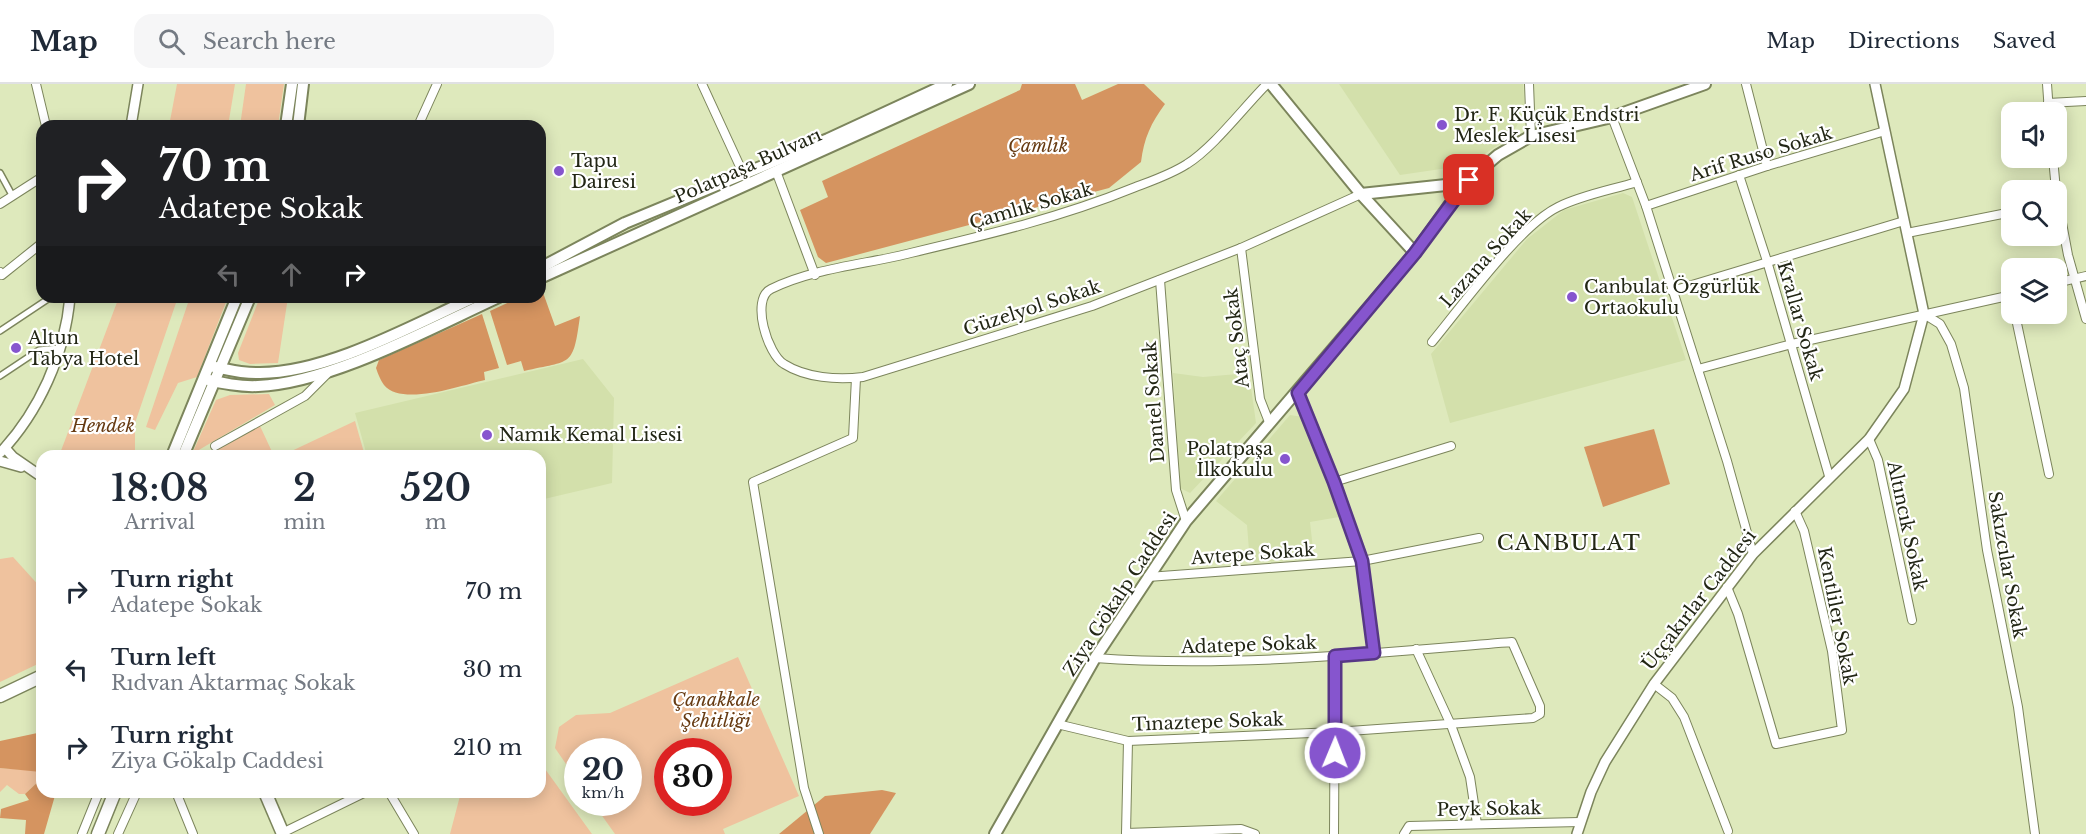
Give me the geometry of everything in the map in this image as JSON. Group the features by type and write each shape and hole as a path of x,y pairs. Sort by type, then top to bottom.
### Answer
{"main road":[{"path":"287,120 292,84"},
{"path":"299,120 303,84"},
{"name":"Polatpaşa Bulvarı","path":"546,270 625,223 828,139 947,84"},
{"name":"Polatpaşa Bulvarı","path":"546,270 776,171 969,84"},
{"path":"1271,84 1361,194 1415,253"},
{"name":"Ziya Gökalp Caddesi","path":"994,834 1095,658 1186,520 1269,422 1298,393 1415,253 1465,183 1498,155 1531,136 1612,117 1705,84"},
{"path":"1361,194 1465,183"},
{"path":"174,450 235,303"},
{"path":"186,450 248,303"},
{"path":"210,366 259,373 307,367 358,348 461,303"},
{"path":"204,379 258,386 283,384 331,370 485,303"},
{"path":"0,696 36,679"},
{"path":"98,834 113,798"},
{"path":"268,798 283,834"}],"street":[{"path":"36,84 45,120"},
{"path":"132,120 138,84"},
{"path":"421,120 437,84"},
{"path":"702,84 743,174"},
{"name":"Çamlık Sokak","path":"770,290 815,275 993,234 1074,211 1168,174 1189,163 1267,84"},
{"path":"1529,84 1531,136"},
{"path":"1746,84 1767,166"},
{"path":"1875,84 1924,314"},
{"path":"2047,84 2048,102"},
{"path":"2067,102 2086,101"},
{"path":"1612,117 1646,206 1753,554"},
{"name":"Arif Ruso Sokak","path":"1646,206 1767,166 1885,131"},
{"path":"776,171 815,275"},
{"path":"0,173 12,195"},
{"name":"Krallar Sokak","path":"1739,175 1792,344 1829,476"},
{"path":"0,204 36,181"},
{"name":"Lazana Sokak","path":"1432,342 1515,243 1542,217 1568,203 1637,182"},
{"name":"Güzelyol Sokak","path":"770,290 763,296 760,310 774,355 792,369 840,380 856,378 999,336 1160,280 1241,248 1361,194"},
{"path":"1907,233 2001,214"},
{"path":"1672,291 1904,221"},
{"path":"2067,242 2086,319"},
{"path":"1,274 36,248"},
{"name":"Ataç Sokak","path":"1241,248 1260,399 1269,422"},
{"path":"2067,280 2086,276"},
{"name":"Dantel Sokak","path":"1160,280 1176,490 1186,520"},
{"path":"1698,369 1792,344 2001,297"},
{"path":"1,329 42,303"},
{"path":"36,474 2,448 38,403 59,348 69,303"},
{"name":"Üççakırlar Caddesi","path":"1577,834 1605,762 1654,684 1753,554 1829,476 1869,440 1904,389 1924,314"},
{"name":"Sakızcılar Sokak","path":"1924,314 1940,324 1951,344 1964,388 1987,550 2018,707 2035,834"},
{"path":"2017,324 2049,474"},
{"path":"0,376 33,353 59,348"},
{"path":"215,446 305,396 331,370"},
{"path":"819,834 804,788 753,482 853,438 856,378"},
{"path":"1298,393 1334,482 1362,561 1374,653"},
{"name":"Altıncık Sokak","path":"1869,440 1878,460 1912,620"},
{"path":"1334,482 1451,446"},
{"path":"0,461 29,470"},
{"name":"Kentliler Sokak","path":"1727,587 1738,614 1776,744 1842,730 1832,651 1804,531 1795,511"},
{"name":"Avtepe Sokak","path":"1147,577 1362,561 1479,538"},
{"name":"Adatepe Sokak","path":"1095,658 1164,663 1335,656 1512,642 1540,706 1540,714"},
{"path":"1416,649 1451,725 1470,777 1477,824"},
{"path":"1334,834 1335,656"},
{"path":"1654,684 1672,698 1684,717 1728,831"},
{"name":"Tınaztepe Sokak","path":"1057,724 1128,741 1451,725 1533,718 1540,714"},
{"path":"1128,741 1126,834 1241,829 1255,834"},
{"path":"82,834 97,798"},
{"path":"118,834 134,798"},
{"path":"178,798 193,834"},
{"path":"283,834 354,798"},
{"path":"393,798 414,834"},
{"name":"Peyk Sokak","path":"1404,834 1409,826 1580,822"}],"shaded area":[{"name":"Dr. F. Küçük Endstri Meslek Lisesi","path":"1339,84 1523,84 1525,112 1510,137 1468,165 1400,175"},
{"name":"Canbulat Özgürlük Ortaokulu","path":"1623,193 1632,197 1686,360 1450,423 1431,354 1527,239 1564,210"},
{"name":"Namık Kemal Lisesi","path":"583,359 614,398 612,483 546,499 546,450 365,450 355,413"},
{"path":"1173,373 1203,377 1249,373 1256,423 1190,493 1180,488"},
{"name":"Polatpaşa İlkokulu","path":"1290,415 1303,417 1339,517 1310,522 1314,558 1250,563 1247,525 1216,501"}],"green space":[{"path":"177,84 235,84 229,120 170,120"},
{"path":"246,84 284,84 279,120 241,120"},
{"name":"Çamlık","path":"1022,84 1075,84 1082,100 1118,84 1144,84 1165,104 1149,131 1141,162 1109,188 826,263 818,257 800,210 828,197 822,181 1020,90"},
{"path":"546,301 555,326 580,316 572,353 561,362 524,371 521,361 507,365 490,311 507,303 546,303"},
{"name":"Hendek","path":"117,303 176,303 135,423 135,450 61,450"},
{"path":"188,303 226,303 197,377 178,383 155,430 146,427"},
{"path":"258,303 287,303 278,363 250,364 239,360 238,353"},
{"path":"482,314 499,368 484,372 485,380 448,390 418,394 404,394 384,385 376,368 379,360"},
{"path":"269,394 275,405 199,450 194,450 216,400 230,395"},
{"path":"355,421 363,450 294,450"},
{"path":"260,426 271,450 218,450"},
{"path":"1654,429 1670,484 1603,507 1584,447"},
{"path":"13,557 36,582 36,665 0,682 0,559"},
{"name":"Çanakkale Şehitliği","path":"738,657 799,796 723,829 725,834 615,834 602,816 642,816 642,738 564,738 564,761 555,748 559,727 576,715 610,713"},
{"path":"36,733 36,772 0,768 0,741"},
{"path":"0,768 36,771 36,784 25,794 19,794 7,785 0,792"},
{"path":"546,770 564,795 564,816 579,816 592,834 450,834 459,798 546,798"},
{"path":"36,784 36,798 54,798 44,834 25,834 26,820 0,818 1,809 29,800 25,794"},
{"path":"882,790 896,793 870,834 779,834 825,796"}],"place":[{"name":"Dr. F. Küçük Endstri Meslek Lisesi","path":"1442,125"},
{"name":"Tapu Dairesi","path":"559,171"},
{"name":"Canbulat Özgürlük Ortaokulu","path":"1572,297"},
{"name":"Altun Tabya Hotel","path":"16,348"},
{"name":"Namık Kemal Lisesi","path":"487,435"},
{"name":"Polatpaşa İlkokulu","path":"1285,459"}],"district":[{"name":"CANBULAT","path":"1569,543"}],"route":[{"path":"1335,753 1335,656 1374,653 1362,561 1334,482 1298,393 1415,253 1469,180"}]}
